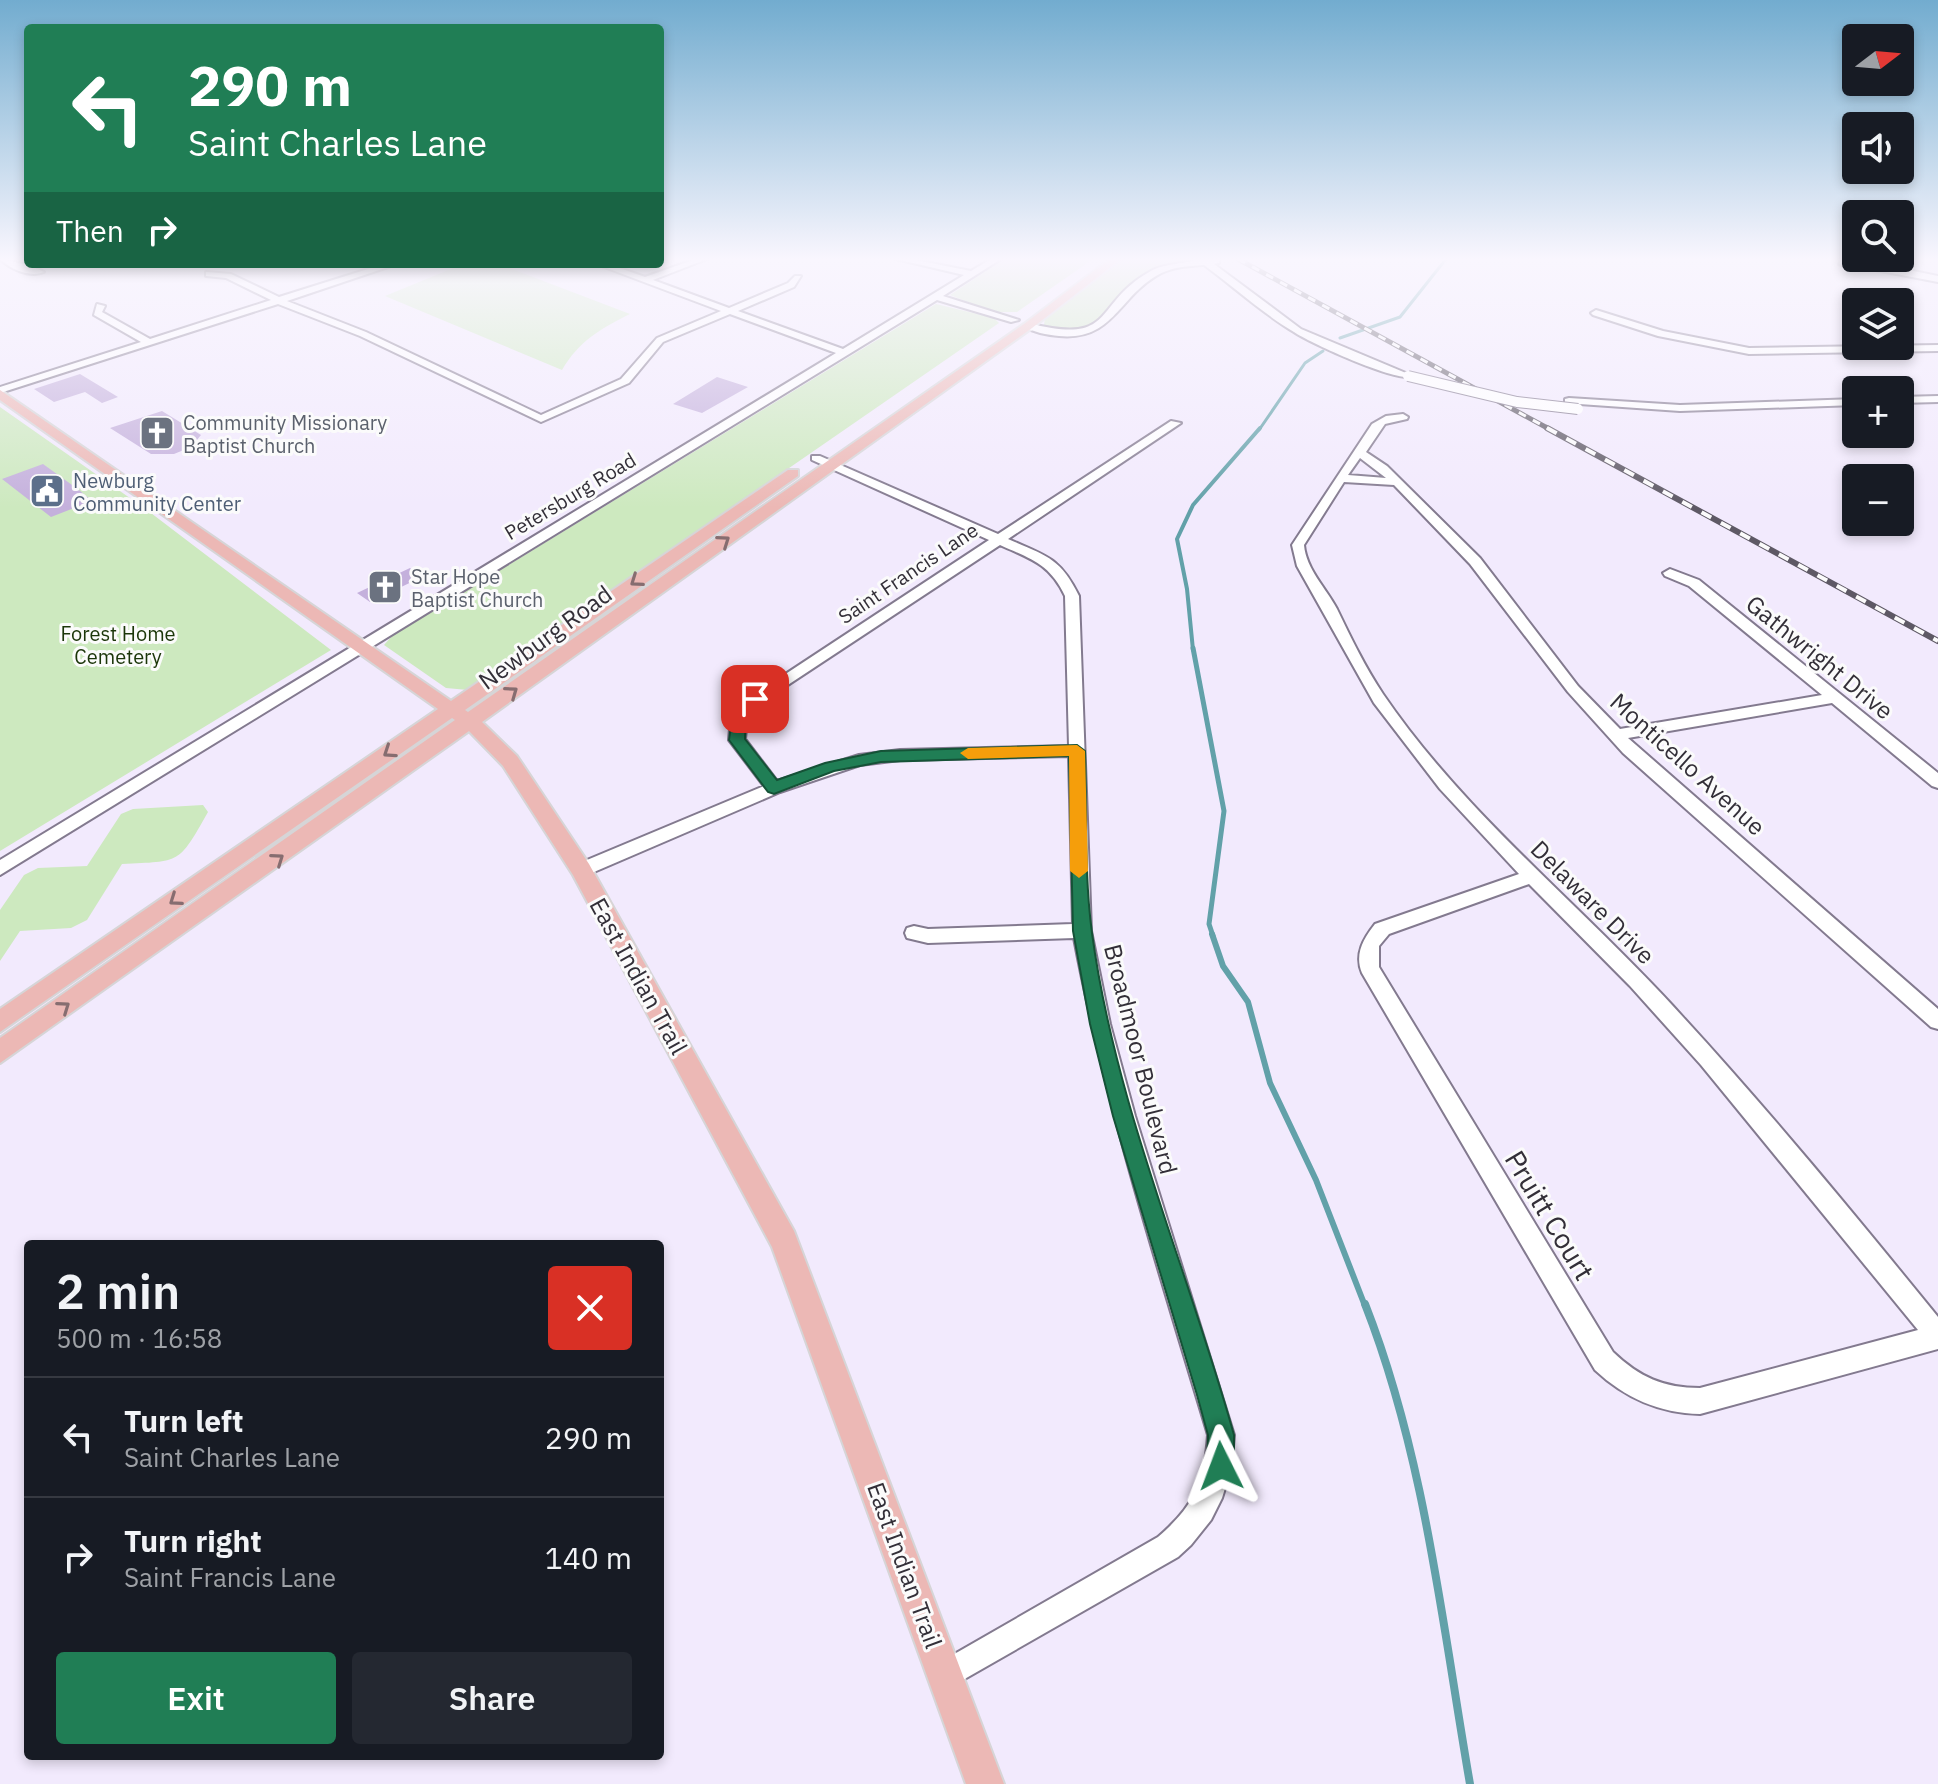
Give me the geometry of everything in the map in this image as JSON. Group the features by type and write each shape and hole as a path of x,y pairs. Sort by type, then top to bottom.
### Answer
{"main road":[{"name":"Newburg Road","path":"0,1052 462,715 993,342"},
{"name":"East Indian Trail","path":"0,392 360,647 462,715 510,761 581,870 784,1241 947,1674 985,1784"},
{"name":"Newburg Road","path":"0,1022 462,715"}],"street":[{"path":"380,342 541,419 625,381 636,371 646,351 657,342"},
{"path":"816,342 843,352"},
{"name":"Petersburg Road","path":"0,868 859,342"},
{"path":"1323,342 1359,359 1517,402 1680,408 1842,402"},
{"path":"1704,342 1749,351 1938,348"},
{"path":"0,392 150,343"},
{"path":"1914,400 1938,399"},
{"path":"1574,405 1681,415 1842,410"},
{"path":"1914,408 1938,407"},
{"name":"Delaware Drive","path":"1403,417 1380,420 1361,454 1352,459 1298,545 1299,557 1377,698 1461,802 1626,968 1741,1096 1938,1336"},
{"name":"Saint Francis Lane","path":"774,788 737,740 739,718 748,705 1175,423"},
{"name":"Monticello Avenue","path":"1361,454 1374,459 1475,561 1573,689 1617,735 1938,1021"},
{"name":"Broadmoor Boulevard","path":"823,461 1040,558 1068,581 1072,596 1082,931 1100,1024 1124,1116 1221,1435 1221,1466 1201,1516 1168,1547 947,1674"},
{"path":"1342,478 1395,482"},
{"name":"Gathwright Drive","path":"1670,573 1694,583 1938,782"},
{"path":"1617,735 1834,698"},
{"path":"581,870 831,767 881,756 1077,751"},
{"name":"Pruitt Court","path":"1532,876 1382,929 1370,944 1369,968 1604,1361 1618,1375 1651,1395 1676,1402 1700,1401 1938,1336"},
{"path":"914,933 928,936 1082,931"}],"green space":[{"path":"496,342 585,342 562,370"},
{"path":"873,342 971,342 468,690 446,688 384,645 392,636"},
{"name":"Forest Home Cemetery","path":"0,407 147,510 331,650 0,851"},
{"path":"203,805 208,812 190,842 176,857 122,864 87,920 71,928 20,931 0,961 0,910 24,875 38,868 87,866 121,814 133,809"}],"building":[{"path":"80,374 118,397 102,403 85,392 54,402 34,389"},
{"path":"717,377 748,387 702,413 673,404"},
{"name":"Community Missionary Baptist Church","path":"162,411 201,435 191,447 174,454 151,454 110,428"},
{"name":"Newburg Community Center","path":"43,464 92,501 51,517 2,479"},
{"name":"Star Hope Baptist Church","path":"410,568 424,576 370,602 357,593"}],"waterway":[{"path":"1259,430 1305,363 1323,351"},
{"path":"1193,650 1187,589 1177,539 1193,505 1260,428"},
{"path":"1193,648 1224,811 1209,924 1213,936"},
{"path":"1212,934 1223,966 1248,1002 1270,1083 1316,1180 1365,1306"},
{"path":"1365,1304 1386,1362 1417,1481 1430,1541 1470,1784"}],"railway":[{"path":"1390,342 1551,430"},
{"path":"1547,428 1938,641"}],"slow traffic":[{"path":"968,753 1077,751 1079,871"}],"place":[{"name":"Community Missionary Baptist Church","path":"157,433"},
{"name":"Newburg Community Center","path":"47,491"},
{"name":"Star Hope Baptist Church","path":"385,587"}],"route":[{"path":"755,699 739,718 737,740 774,788 831,767 881,756 1077,751 1082,931 1100,1024 1124,1116 1221,1435 1221,1466"}]}
